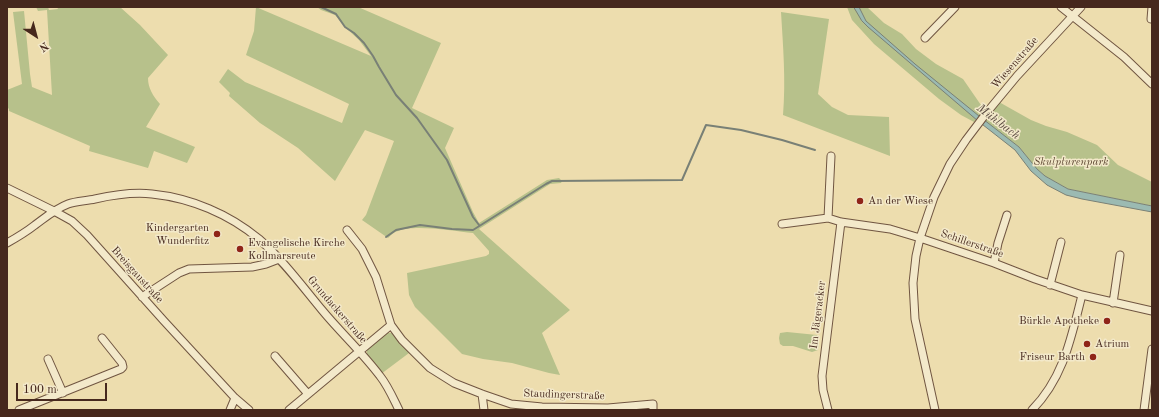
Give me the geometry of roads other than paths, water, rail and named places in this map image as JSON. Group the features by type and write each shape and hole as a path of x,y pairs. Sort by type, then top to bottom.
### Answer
{"street":[{"path":"925,38 955,7"},
{"path":"1060,7 1124,57 1152,84"},
{"name":"Wiesenstraße","path":"936,410 914,311 913,283 920,238 934,197 950,164 977,126 1017,76 1081,7"},
{"path":"1152,7 1152,19"},
{"path":"828,218 831,156"},
{"name":"Breisgaustraße","path":"7,188 72,221 87,235 235,398 249,410"},
{"name":"Grundackerstraße","path":"7,243 54,211 69,204 125,194 151,194 176,198 217,212 239,224 260,240 279,259 328,318 380,376 394,398 399,410"},
{"path":"994,263 998,243 1007,215"},
{"name":"Schillerstraße","path":"782,224 828,218 841,222 890,229 994,263 1050,285 1082,295 1152,312"},
{"name":"Im Jägeracker","path":"828,410 823,390 822,376 841,222"},
{"name":"Staudingerstraße","path":"347,230 362,249 376,277 391,325 402,340 430,368 454,383 511,404 542,407 609,409 653,407"},
{"path":"1050,285 1061,242"},
{"path":"1113,303 1120,255"},
{"path":"142,297 179,273 189,269 252,267 279,259"},
{"path":"1032,410 1057,376 1067,353 1082,295"},
{"path":"289,410 391,325"},
{"path":"19,410 121,369 123,367 122,363 102,338"},
{"path":"1144,410 1152,349"},
{"path":"275,356 308,394"},
{"path":"48,359 63,393"},
{"path":"482,394 484,410"},
{"path":"230,410 235,398"}],"water":[{"path":"854,7 859,7 866,21 915,64 1019,147 1037,169 1045,176 1068,189 1152,206 1152,212 1066,195 1047,185 1031,171 1015,150 978,121 868,27 862,21"}],"waterway":[{"path":"321,7 336,14 345,27 354,33 364,43 396,95 417,118 447,160 473,217 479,225"},
{"path":"386,237 396,230 420,225 473,230 552,181 682,180 706,125 741,130 815,150"}],"place":[{"name":"An der Wiese","path":"860,201"},
{"name":"Kindergarten Wunderfitz","path":"217,234"},
{"name":"Evangelische Kirche Kollmarsreute","path":"240,249"},
{"name":"Bürkle Apotheke","path":"1107,321"},
{"name":"Atrium","path":"1087,344"},
{"name":"Friseur Barth","path":"1093,357"}],"water label":[{"name":"Mühlbach","path":"998,122"}],"park label":[{"name":"Skulpturenpark","path":"1071,162"}]}
